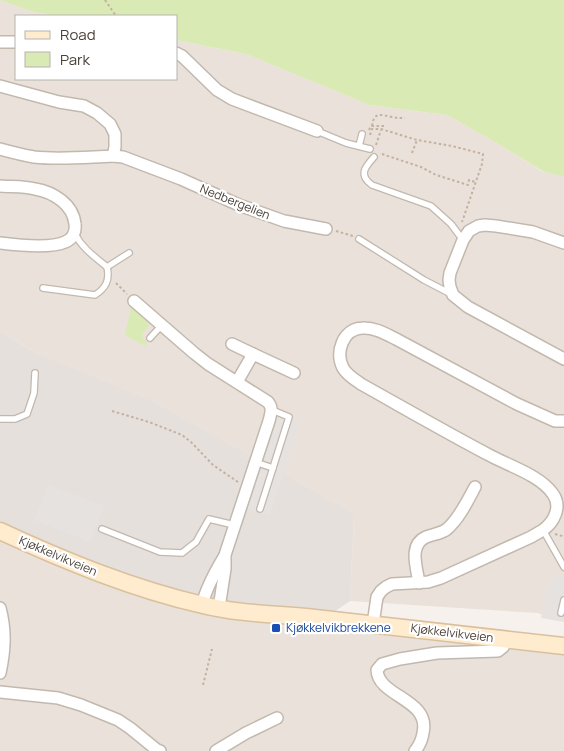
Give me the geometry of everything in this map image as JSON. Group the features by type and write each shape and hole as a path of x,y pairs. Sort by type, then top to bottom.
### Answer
{"main road":[{"name":"Kjøkkelvikveien","path":"0,531 100,573 202,605 564,646"}],"street":[{"path":"0,42 15,42"},
{"path":"178,54 217,90 232,99 317,131"},
{"path":"0,86 60,102 84,106 97,113 110,124 115,134 116,147 113,156"},
{"name":"Nedbergelien","path":"0,149 37,157 123,157 284,221 326,228"},
{"path":"0,186 34,188 49,193 61,200 71,211 76,227 75,234 65,243 51,245 0,243"},
{"path":"564,243 533,232 485,225 478,226 469,231 463,240 449,280 453,295 468,307 564,359"},
{"path":"134,301 161,326 208,364 271,405 272,410 225,555 219,608"},
{"path":"373,624 377,597 386,587 392,584 428,582 441,578 522,541 548,526 556,514 556,500 542,482 490,456 361,384 349,375 341,364 340,350 345,337 350,332 363,328 376,330 526,408 555,421 564,421"},
{"path":"232,344 294,373"},
{"path":"238,382 253,354"},
{"path":"419,583 414,553 419,541 444,531 450,526 466,505 475,487"},
{"path":"202,605 204,596 225,555"},
{"path":"0,608 4,623 5,649 0,673"},
{"name":"Kjøkkelvikveien","path":"415,751 423,735 424,720 418,710 384,685 378,677 377,670 382,664 437,653 498,651 503,647 506,639"},
{"path":"0,692 58,698 81,704 118,720 160,751"},
{"path":"216,751 246,733 277,718"}],"lane":[{"path":"317,131 346,143 372,150"},
{"path":"359,146 366,135"},
{"path":"374,157 364,171 367,182 431,206 451,224 463,240"},
{"path":"43,288 95,295 103,289 109,276 107,267 80,243 75,234"},
{"path":"359,239 424,280 453,295"},
{"path":"107,267 129,254"},
{"path":"150,338 161,326"},
{"path":"0,419 15,419 27,414 34,393 35,374"},
{"path":"260,509 289,417 272,410"},
{"path":"255,462 273,468"},
{"path":"102,529 160,552 182,553 196,542 209,519 234,525"},
{"path":"543,530 564,567"},
{"path":"561,613 564,600"}],"path":[{"path":"105,0 115,15"},
{"path":"366,135 377,115 405,118"},
{"path":"372,126 384,126"},
{"path":"366,135 372,129 381,129 417,140 484,154 462,221"},
{"path":"372,150 381,129"},
{"path":"412,152 417,140"},
{"path":"382,154 407,160 436,175 468,185 469,180 475,182"},
{"path":"326,228 350,234 359,239"},
{"path":"109,276 134,301"},
{"path":"112,411 149,422 182,435 213,464 242,484"},
{"path":"203,686 212,649"}],"shaded area":[{"path":"0,0 33,12 52,15 15,15 15,80 178,80 178,40 246,54 369,105 447,115 543,172 564,175 564,621 537,613 350,601 354,514 36,353 0,331"},
{"path":"0,331 36,353 152,401 354,514 350,601 328,616 160,593 0,529"},
{"path":"275,415 300,422 270,516 246,508 258,471 263,469 266,460 264,455"},
{"path":"48,485 104,506 90,542 34,520"},
{"path":"0,531 145,589 564,646 564,751 0,751"},
{"path":"557,576 564,577 564,622 541,618 551,580"}],"green space":[{"path":"0,0 564,0 564,176 544,172 447,115 369,105 246,54 178,40 178,15 52,15 33,12"},
{"path":"131,303 152,321 141,336 147,342 145,346 125,335"}],"place":[{"name":"Kjøkkelvikbrekkene","path":"276,628"}]}
